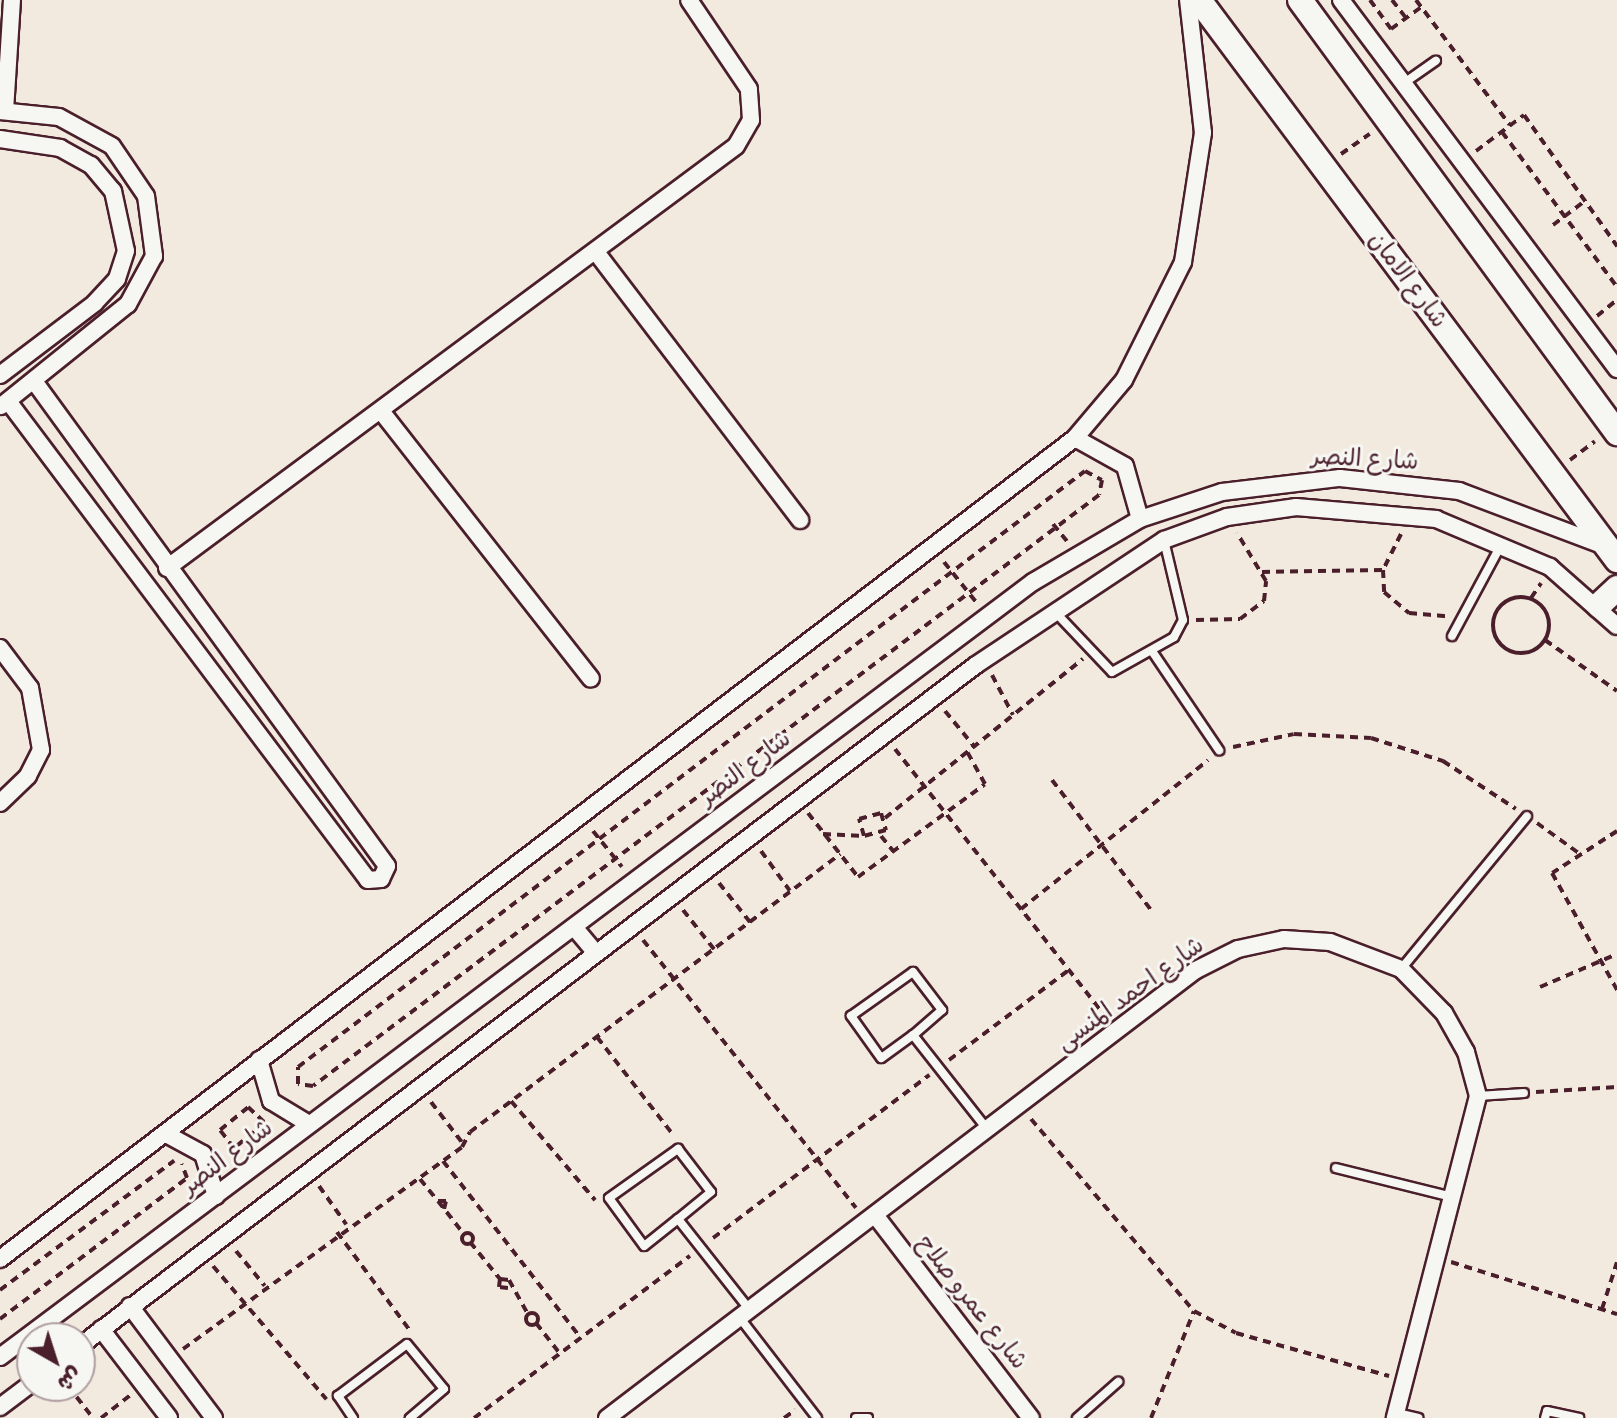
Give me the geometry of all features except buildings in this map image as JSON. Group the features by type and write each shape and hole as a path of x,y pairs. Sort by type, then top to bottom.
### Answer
{"street":[{"path":"167,568 724,157 751,120 742,75 689,0"},
{"path":"0,1259 933,550 1075,438 1124,380 1183,262 1203,133 1188,0"},
{"name":"شارع الامان","path":"1199,0 1612,554"},
{"path":"1300,0 1615,430"},
{"path":"1341,0 1617,369"},
{"path":"7,11 3,111 59,117 112,146 139,182 154,225 145,282 106,325 4,404 78,495 368,880 381,879 387,866 167,568 34,381"},
{"path":"0,139 60,148 91,165 113,191 126,251 117,279 95,303 0,375"},
{"path":"596,252 800,520"},
{"path":"381,411 591,679"},
{"path":"1075,438 1111,452 1125,466 1140,519"},
{"path":"78,495 102,476"},
{"name":"شارع النصر","path":"0,1357 988,616 1076,553 1140,519 1222,492 1340,478 1459,491 1535,514 1612,554"},
{"path":"96,1333 976,665 1052,609 1164,540 1227,517 1296,507 1410,515 1503,542 1599,605 1617,626"},
{"path":"1599,605 1617,588"},
{"path":"0,648 30,688 41,734 28,776 0,803"},
{"path":"300,790 320,775"},
{"path":"574,927 596,953"},
{"name":"شارع احمد المنسى","path":"607,1418 1196,970 1238,949 1284,939 1330,942 1401,969 1444,1013 1478,1096"},
{"path":"259,1060 271,1101 309,1124"},
{"path":"1396,1415 1478,1096"},
{"path":"166,1134 203,1154 216,1196"},
{"name":"شارع عمرو صلاح","path":"870,1218 1031,1418"},
{"path":"130,1306 214,1418"},
{"path":"101,1329 169,1418"}],"lane":[{"path":"1404,83 1436,61"},
{"path":"1052,609 1089,653 1118,672 1152,651 1183,620 1164,540"},
{"path":"1452,636 1503,542"},
{"path":"1152,651 1219,750"},
{"path":"1401,969 1527,816"},
{"path":"911,971 942,1010 913,1035 881,1058 850,1017 911,971"},
{"path":"913,1035 987,1129"},
{"path":"1478,1096 1524,1093"},
{"path":"673,1149 711,1192 644,1246 609,1200 673,1149"},
{"path":"1336,1168 1452,1197"},
{"path":"678,1219 701,1247 817,1418"},
{"path":"353,1418 338,1398 409,1344 444,1389 414,1417"},
{"path":"1077,1418 1118,1382"},
{"path":"1545,1418 1548,1411 1579,1418"},
{"path":"1396,1415 1418,1418"},
{"path":"856,1418 868,1418"}],"path":[{"path":"1370,0 1391,29 1421,7"},
{"path":"1392,0 1406,18"},
{"path":"1416,0 1510,125"},
{"path":"1462,161 1524,115 1617,246"},
{"path":"1324,167 1388,120"},
{"path":"1502,131 1617,287"},
{"path":"1553,225 1585,201"},
{"path":"1552,473 1615,430"},
{"path":"1085,471 1099,475 1099,495 1053,524 313,1086 298,1084 298,1067 1085,471"},
{"path":"1410,515 1383,570 1384,592 1398,609 1462,617"},
{"path":"1183,620 1250,616 1264,601 1261,572 1227,517"},
{"path":"1053,524 1076,553"},
{"path":"933,550 988,616"},
{"path":"1261,572 1383,570"},
{"path":"1531,598 1548,616 1545,640 1512,651 1495,634 1498,609 1531,598"},
{"path":"1545,640 1617,691"},
{"path":"881,836 885,818 1089,653"},
{"path":"976,665 1000,684 1013,715"},
{"path":"934,698 974,746"},
{"path":"1021,909 1219,750 1294,734 1371,738 1443,761 1580,854"},
{"path":"884,735 1116,1030"},
{"path":"798,800 858,877 987,780 967,752"},
{"path":"1052,780 1151,910"},
{"path":"864,836 863,814 885,818"},
{"path":"581,817 634,882"},
{"path":"1617,831 1552,873 1606,958 1617,990"},
{"path":"823,834 881,836"},
{"path":"750,836 790,891"},
{"path":"881,836 893,851"},
{"path":"169,1359 337,1232 420,1179 464,1145 511,1101 840,854"},
{"path":"707,868 750,922"},
{"path":"672,895 714,949"},
{"path":"631,926 818,1160 870,1218"},
{"path":"1540,987 1617,954"},
{"path":"474,1418 1069,970"},
{"path":"597,1037 672,1132 673,1149"},
{"path":"420,1087 464,1145"},
{"path":"1524,1093 1617,1087"},
{"path":"511,1101 586,1193 609,1200"},
{"path":"1019,1105 1157,1276 1194,1311 1236,1333 1405,1381"},
{"path":"248,1107 265,1123 234,1148 220,1130 248,1107"},
{"path":"0,1290 171,1160 185,1167 187,1178 0,1319"},
{"path":"443,1161 581,1338"},
{"path":"308,1171 347,1225"},
{"path":"420,1179 500,1279 499,1287 508,1288 528,1314 527,1323 536,1323"},
{"path":"337,1232 408,1322 409,1344"},
{"path":"224,1235 265,1286"},
{"path":"201,1252 315,1393 338,1398"},
{"path":"1436,1258 1617,1314"},
{"path":"1602,1309 1617,1262"},
{"path":"1151,1418 1194,1311"},
{"path":"528,1314 537,1314 536,1323 560,1354"},
{"path":"101,1418 144,1385"}]}
